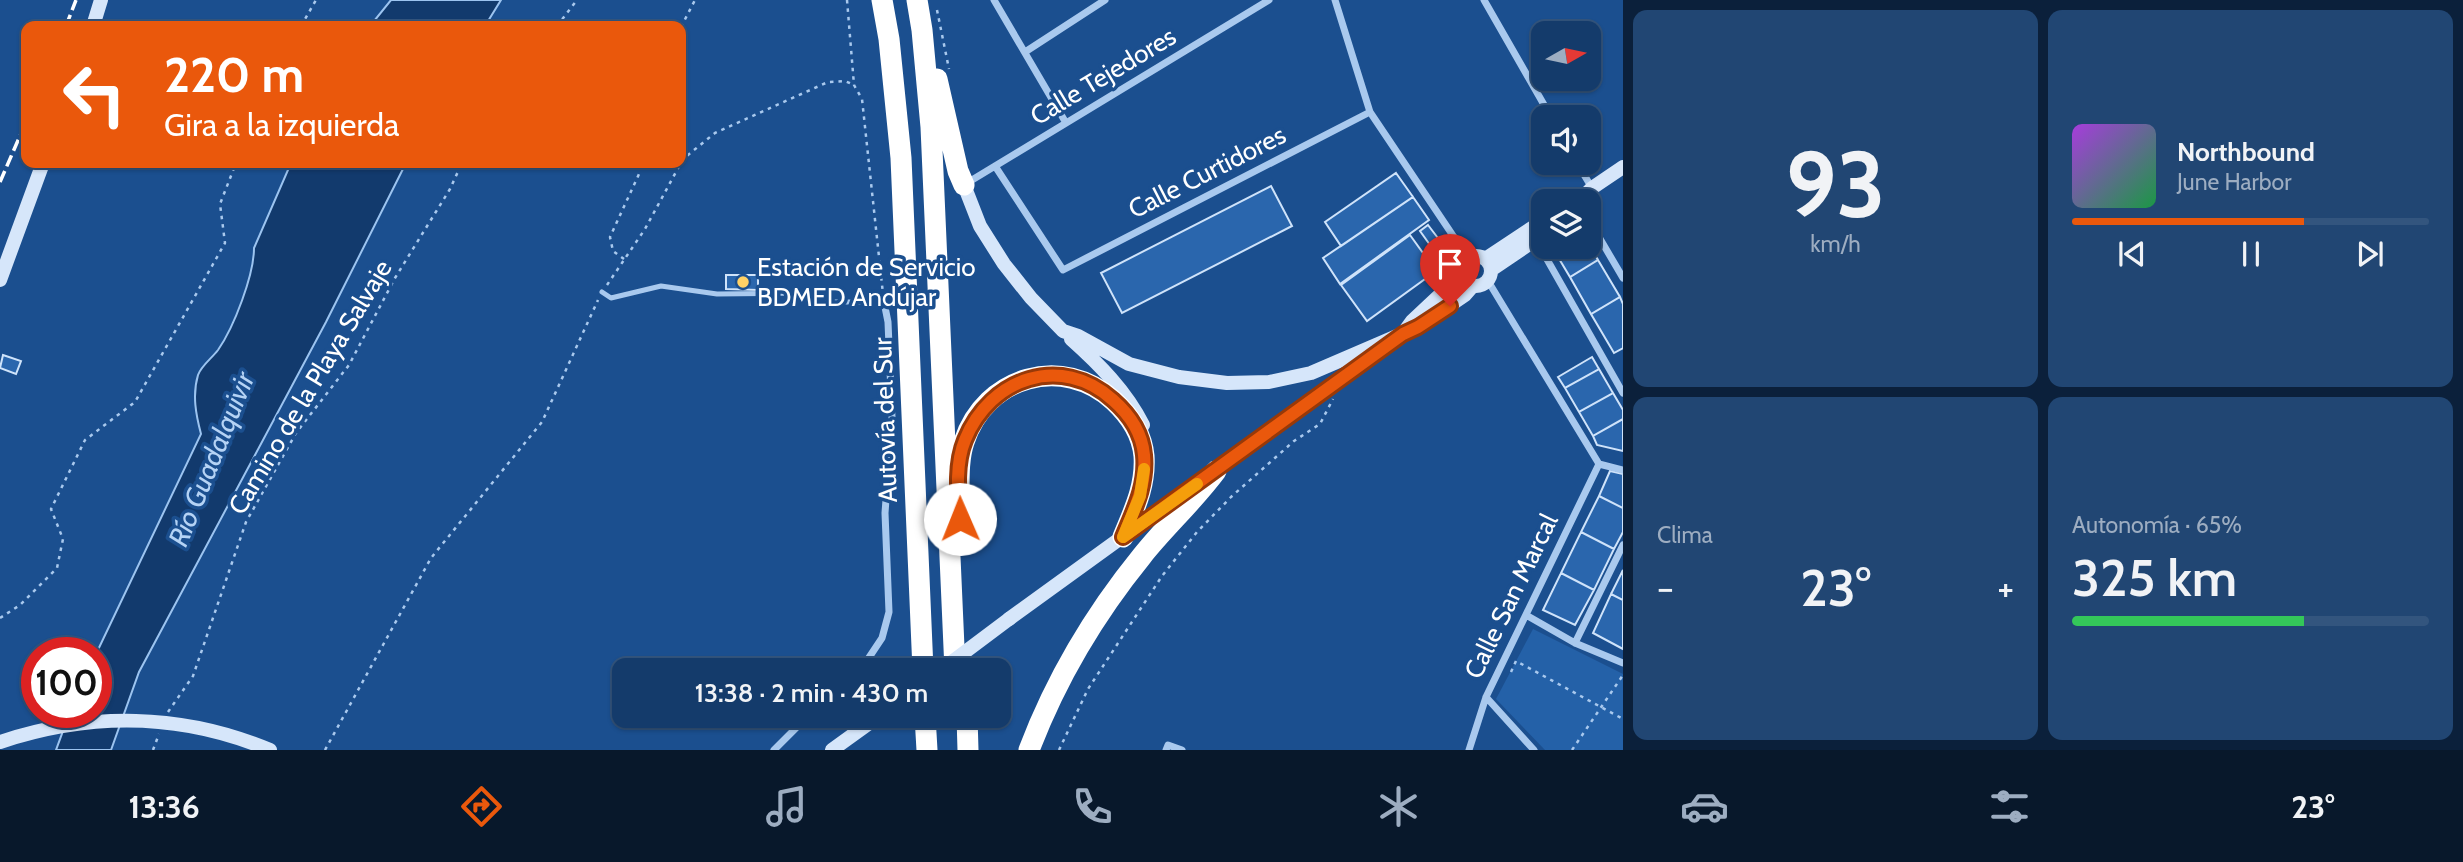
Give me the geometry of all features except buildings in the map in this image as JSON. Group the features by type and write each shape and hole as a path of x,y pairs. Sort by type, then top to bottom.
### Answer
{"highway":[{"name":"Autovía del Sur","path":"882,0 889,39 901,158 922,658"},
{"path":"916,0 958,171 964,185"},
{"path":"922,30 930,127 954,658"},
{"path":"965,658 959,466 964,442 988,401 1006,388 1027,379 1069,377 1106,393 1122,408 1136,428 1144,453 1144,477 1140,496 1123,537"},
{"path":"1030,750 1041,718 1070,659 1104,605 1143,554 1196,498 1216,471"},
{"path":"926,728 927,750"},
{"path":"958,728 959,750"},
{"path":"967,728 968,750"}],"street":[{"path":"95,21 101,0"},
{"path":"995,0 1066,123"},
{"path":"1025,52 1105,0"},
{"name":"Calle Tejedores","path":"964,185 1269,0"},
{"path":"1335,0 1370,112 1468,258"},
{"path":"1484,0 1544,105"},
{"name":"Calle Curtidores","path":"996,166 1063,270 1370,112"},
{"path":"1584,175 1592,188 1623,167"},
{"path":"0,280 41,168"},
{"path":"964,185 980,226 1004,264 1031,299 1098,363 1135,408 1146,430 1152,459 1151,485 1144,522"},
{"path":"1531,232 1488,270 1481,286 1472,286 1465,282 1461,275 1462,265 1468,258 1477,256 1488,270 1599,464 1623,470"},
{"path":"1601,240 1623,278"},
{"path":"1488,270 1531,243"},
{"path":"1552,259 1623,393"},
{"path":"957,658 1403,334 1412,321 1461,275"},
{"path":"1063,331 1078,336 1129,364 1180,377 1227,383 1269,382 1311,373 1418,327 1465,295 1472,286"},
{"path":"869,658 882,638 890,611 885,513 892,418 884,302"},
{"name":"Calle San Marcal","path":"1469,750 1486,697 1599,464"},
{"path":"1575,643 1623,545"},
{"path":"1525,615 1575,643 1623,663"},
{"path":"1486,697 1534,750"},
{"path":"0,742 54,727 129,719 207,729 270,750"},
{"path":"774,750 795,728"},
{"path":"832,750 862,728"},
{"path":"1166,750 1168,745 1182,750"}],"lane":[{"path":"602,292 611,298 661,286 717,294 800,293 818,302 884,302"}],"path":[{"path":"304,21 316,0"},
{"path":"561,21 578,0"},
{"path":"684,21 695,0"},
{"path":"847,0 854,85 862,99 884,302"},
{"path":"686,157 715,133 828,82 845,81 854,85"},
{"path":"0,618 20,605 57,568 63,539 51,509 85,440 135,402 225,243 220,204 234,168"},
{"name":"Camino de la Playa Salvaje","path":"165,720 193,676 246,522 296,433 349,365 395,278 450,189 460,168"},
{"path":"624,259 612,251 610,237 640,168"},
{"path":"325,750 430,558 542,422 602,292 645,229 678,168"},
{"path":"1059,750 1087,689 1162,576 1231,497 1294,441 1320,424 1334,401 1330,388"},
{"path":"1510,673 1516,662 1623,719"},
{"path":"1572,750 1623,675"},
{"path":"153,750 160,730"}],"shaded area":[{"path":"1533,629 1623,674 1623,750 1545,750 1496,699"}],"water":[{"path":"391,0 501,0 488,21 374,21"},
{"name":"Río Guadalquivir","path":"289,168 403,168 326,322 139,672 111,750 56,750 64,728 112,728 112,637 104,637 201,434 195,397 198,375 218,350 236,315 247,286 254,248"}],"railway":[{"path":"68,21 76,0"},
{"path":"0,182 21,134"}],"slow traffic":[{"path":"1144,469 1140,496 1123,537 1197,484"}],"place":[{"name":"Estación de Servicio BDMED Andújar","path":"743,282"}],"route":[{"path":"960,519 959,466 964,442 988,401 1006,388 1027,379 1069,377 1106,393 1122,408 1136,428 1144,453 1144,477 1140,496 1123,537 1403,334 1450,306"}]}
